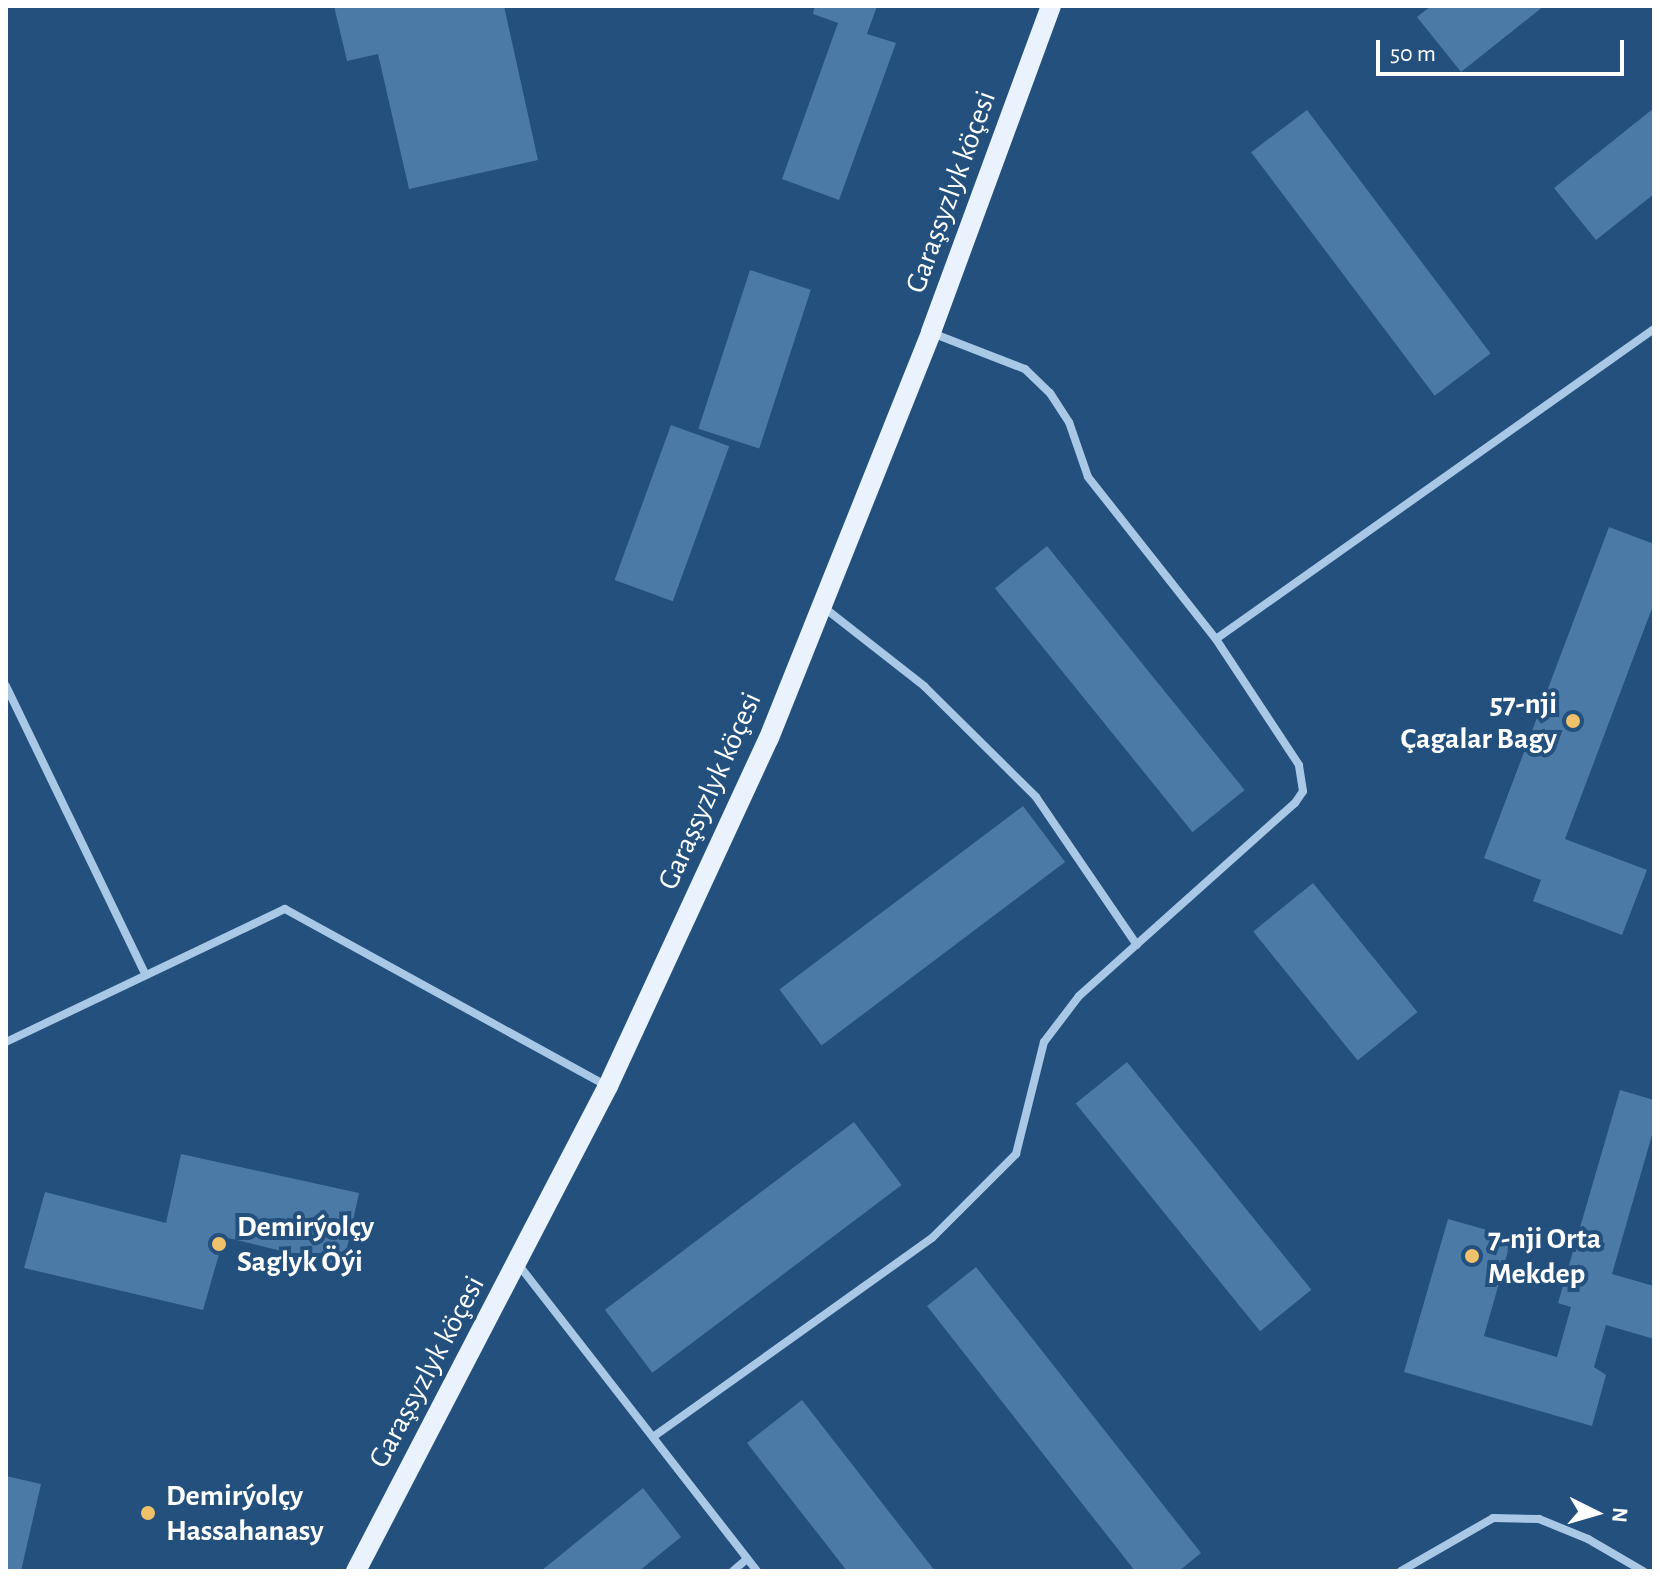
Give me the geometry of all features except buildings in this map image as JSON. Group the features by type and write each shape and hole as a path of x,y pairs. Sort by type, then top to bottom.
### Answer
{"main road":[{"name":"Garaşsyzlyk köçesi","path":"356,1571 608,1086 769,738 931,332 1051,6"}],"street":[{"path":"1216,639 1654,329"},
{"path":"653,1437 932,1238 1016,1154 1044,1042 1079,996 1303,791 1293,753 1216,639 1088,477 1069,422 1050,393 1025,369 931,332"},
{"path":"822,606 924,686 1036,797 1137,945"},
{"path":"6,686 146,975"},
{"path":"6,1042 285,909 608,1086"},
{"path":"518,1264 757,1571"},
{"path":"1401,1571 1493,1518 1539,1519 1588,1539 1643,1571"},
{"path":"733,1571 747,1559"}],"place":[{"name":"57-nji Çagalar Bagy","path":"1573,721"},
{"name":"Demirýolçy Saglyk Öýi","path":"219,1244"},
{"name":"7-nji Orta Mekdep","path":"1472,1256"},
{"name":"Demirýolçy Hassahanasy","path":"148,1513"}]}
